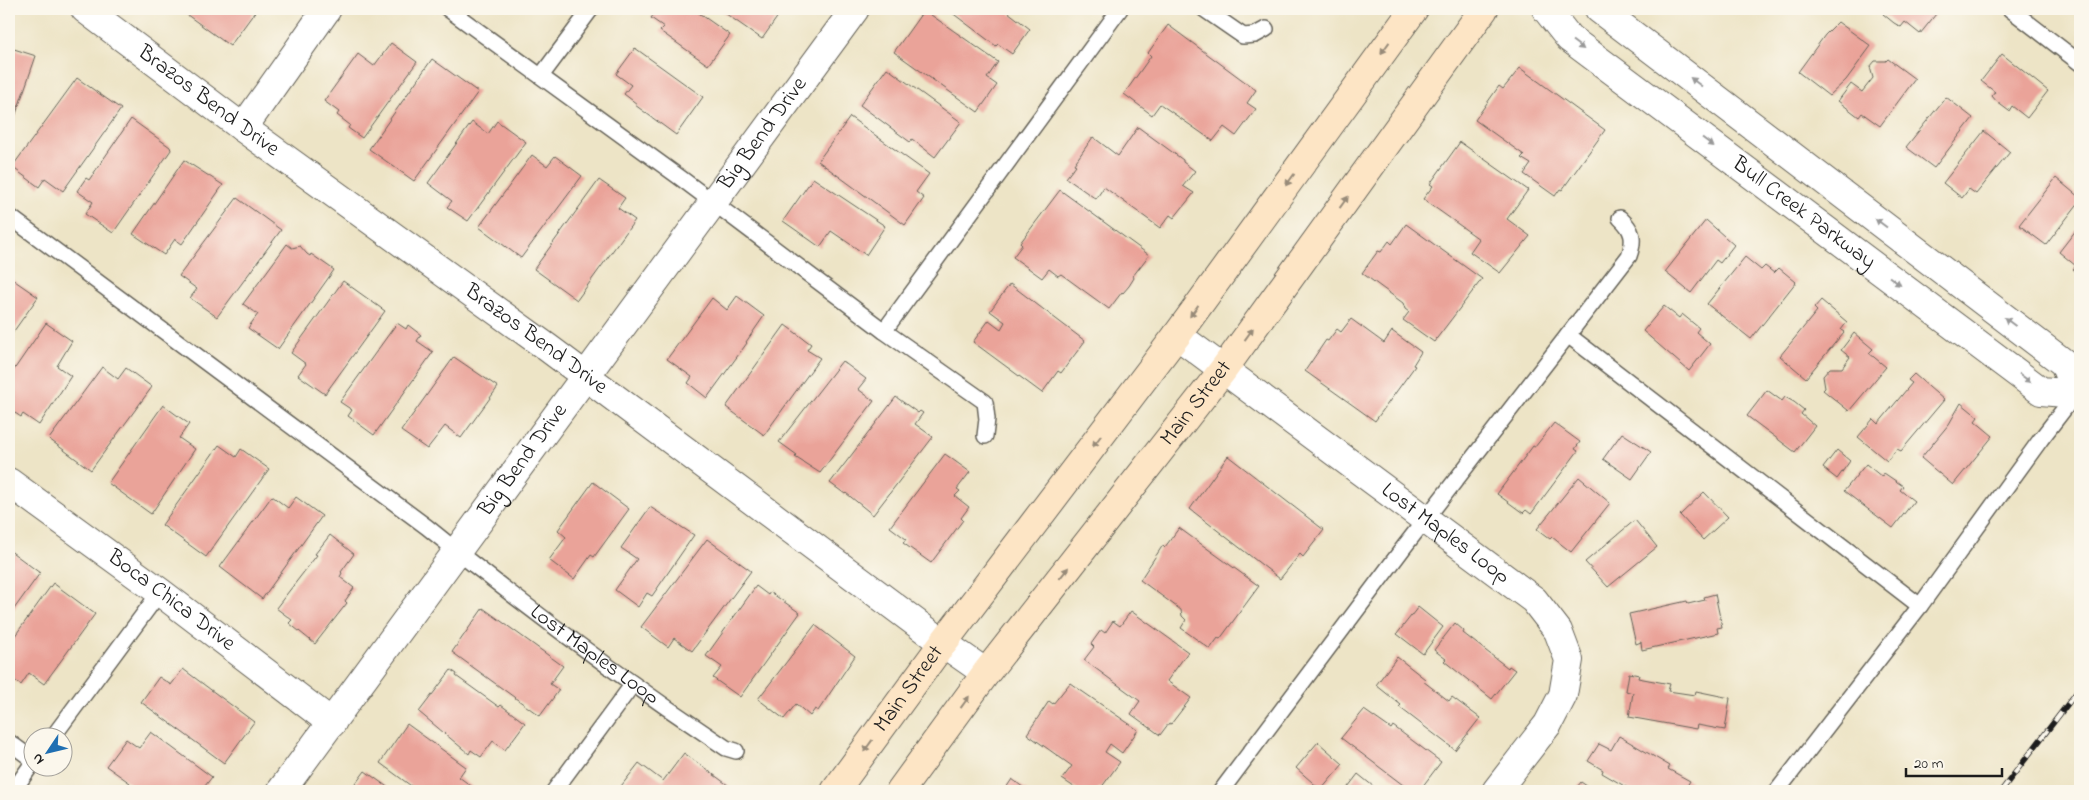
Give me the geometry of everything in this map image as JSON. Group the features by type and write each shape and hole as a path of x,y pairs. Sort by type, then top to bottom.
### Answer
{"street":[{"name":"Brazos Bend Drive","path":"84,9 243,128 586,377 943,643 986,672"},
{"path":"243,128 327,9"},
{"name":"Big Bend Drive","path":"281,791 855,9"},
{"name":"Main Street","path":"836,791 943,643 1177,335 1414,9"},
{"name":"Main Street","path":"900,791 986,672 1223,370 1484,9"},
{"name":"Bull Creek Parkway","path":"1546,9 1569,38 2041,390 2079,393"},
{"name":"Bull Creek Parkway","path":"1599,9 2064,362 2079,393"},
{"name":"Lost Maples Loop","path":"1177,335 1534,600 1558,631 1569,660 1563,695 1548,724 1496,791"},
{"name":"Boca Chica Drive","path":"9,482 160,592 332,723"}],"lane":[{"path":"448,9 884,331 985,402 987,419 985,436"},
{"path":"541,76 592,9"},
{"path":"884,331 1120,9"},
{"path":"1204,9 1243,36 1255,35 1266,28"},
{"path":"2010,9 2080,63"},
{"name":"Lost Maples Loop","path":"9,216 427,527 633,684 726,748 736,751"},
{"path":"1221,791 1425,520 1629,256 1633,238 1629,226 1620,218"},
{"path":"1568,335 1920,606"},
{"path":"1776,791 1920,606 2079,393"},
{"path":"59,728 160,592"},
{"path":"554,791 633,684"},
{"path":"9,742 22,752"},
{"path":"13,791 22,778"}],"building":[{"path":"179,9 257,9 230,46"},
{"path":"658,9 693,9 730,35 708,65 660,31 664,27 651,18"},
{"path":"719,9 783,9 762,39"},
{"path":"947,9 1010,9 1008,12 1030,29 1012,54 998,44 996,46"},
{"path":"1887,9 1940,9 1920,34 1905,22 1901,27 1894,23 1883,14"},
{"path":"924,10 998,62 987,78 997,85 978,112 894,52"},
{"path":"1838,22 1871,46 1846,80 1829,96 1798,72 1825,35"},
{"path":"1168,25 1256,90 1247,103 1256,109 1236,136 1224,127 1213,141 1160,104 1152,115 1124,94 1151,56 1148,53"},
{"path":"391,43 417,62 362,138 348,128 350,125 337,115 339,112 324,101 358,54 374,66"},
{"path":"635,48 703,97 676,135 635,105 637,104 624,94 631,85 616,74"},
{"path":"9,49 36,56 9,134"},
{"path":"2002,54 2048,91 2027,118 2012,106 2009,111 1997,102 1992,96 1995,92 1981,81"},
{"path":"432,59 478,92 414,181 369,149"},
{"path":"1888,59 1915,79 1880,126 1862,113 1859,117 1838,101 1851,84 1862,92 1873,78 1870,67 1875,61 1886,61"},
{"path":"887,68 961,122 935,157 912,139 910,142 860,105"},
{"path":"1520,68 1605,130 1562,190 1560,189 1555,196 1524,174 1531,164 1521,158 1524,155 1475,120 1499,86 1503,89"},
{"path":"77,78 121,109 63,191 45,178 39,187 12,167"},
{"path":"1946,97 1973,118 1934,168 1906,147"},
{"path":"850,117 929,174 916,192 924,198 905,225 818,161"},
{"path":"131,119 170,147 171,150 113,233 85,214 93,202 77,191 86,178 89,180"},
{"path":"497,121 526,142 468,221 447,207 452,201 428,183 472,122 488,134"},
{"path":"1138,127 1195,171 1183,186 1194,193 1174,218 1170,215 1160,228 1104,187 1096,199 1066,178 1093,137 1118,156"},
{"path":"1984,131 2010,152 1976,194 1969,189 1962,198 1943,183"},
{"path":"1460,142 1528,190 1507,219 1530,236 1500,273 1470,252 1479,239 1423,199 1433,186 1430,184"},
{"path":"532,155 547,166 555,156 582,176 521,258 479,227"},
{"path":"184,160 223,185 182,244 175,239 164,255 133,234"},
{"path":"813,178 885,226 866,255 831,231 820,247 783,221"},
{"path":"2056,178 2080,198 2080,201 2046,245 2019,225"},
{"path":"599,180 625,198 618,208 635,220 577,300 534,269"},
{"path":"1060,190 1149,255 1133,276 1134,278 1129,286 1109,309 1061,274 1058,276 1049,269 1042,278 1013,257 1022,245 1020,243"},
{"path":"237,198 281,230 217,317 190,298 197,289 179,276"},
{"path":"1706,220 1734,245 1720,263 1716,260 1691,293 1665,272"},
{"path":"1406,224 1482,279 1434,342 1403,320 1409,312 1405,309 1403,303 1362,273 1378,251 1381,252 1389,241 1392,244"},
{"path":"2080,225 2080,276 2073,269 2076,266 2059,252"},
{"path":"287,244 292,248 300,246 307,254 310,256 311,254 334,270 278,349 248,328 258,314 243,304"},
{"path":"1745,257 1761,270 1765,266 1774,273 1779,268 1796,282 1751,339 1707,304"},
{"path":"12,279 38,297 9,338 9,284"},
{"path":"343,281 385,311 325,394 298,375 306,364 291,353"},
{"path":"1010,284 1085,341 1061,373 1058,371 1042,393 973,342 989,320 1001,329 1005,322 990,311"},
{"path":"737,296 764,316 707,398 688,383 692,377 667,359 712,298 727,310"},
{"path":"1821,300 1847,322 1841,330 1844,332 1806,378 1780,356 1817,311 1814,308"},
{"path":"1664,306 1679,318 1682,314 1699,328 1696,332 1710,344 1689,371 1643,331"},
{"path":"1351,319 1384,343 1392,331 1421,352 1413,365 1415,366 1375,421 1305,371 1326,340 1328,341 1337,329 1341,332"},
{"path":"46,323 72,341 57,366 71,376 39,425 23,414 21,417 9,409 9,377"},
{"path":"397,323 406,329 408,325 421,335 417,341 433,352 374,435 348,416 352,410 340,402"},
{"path":"785,325 811,344 807,350 820,358 764,435 726,407"},
{"path":"1854,333 1873,349 1869,353 1886,367 1849,411 1823,390 1825,388 1823,376 1830,368 1842,368 1850,357 1841,350"},
{"path":"454,357 498,387 461,438 445,426 427,449 401,431"},
{"path":"842,361 866,379 858,389 874,401 820,473 795,457 797,455 779,442"},
{"path":"102,367 118,379 126,368 152,387 91,470 49,439"},
{"path":"1914,374 1944,400 1901,451 1897,449 1887,461 1858,437 1873,419 1878,424 1912,383 1908,380"},
{"path":"1767,390 1782,401 1785,397 1794,402 1804,410 1801,414 1815,426 1795,452 1747,416"},
{"path":"896,397 918,413 920,411 923,413 915,424 933,437 873,515 846,493 830,483"},
{"path":"1961,403 1978,417 1975,421 1993,436 1953,485 1921,458 1949,424"},
{"path":"163,405 189,424 179,438 195,449 151,514 108,483"},
{"path":"1554,423 1580,442 1575,449 1578,451 1531,514 1526,510 1523,513 1497,494 1533,446 1535,447"},
{"path":"1622,433 1651,452 1632,479 1603,459"},
{"path":"219,445 236,457 241,449 269,469 206,557 162,525"},
{"path":"1837,450 1850,461 1837,479 1823,468"},
{"path":"945,454 970,472 957,489 960,491 955,496 969,507 961,518 963,520 931,563 903,543 906,539 890,527"},
{"path":"1228,456 1324,530 1303,557 1300,554 1280,579 1190,509"},
{"path":"1866,464 1882,477 1884,473 1903,486 1900,490 1914,501 1893,528 1844,491"},
{"path":"1579,477 1610,503 1571,552 1552,537 1550,539 1537,529"},
{"path":"593,482 629,509 594,557 591,555 574,579 549,560 566,537 558,530"},
{"path":"1704,492 1728,517 1703,540 1680,515"},
{"path":"272,496 288,508 296,497 322,516 262,599 220,567"},
{"path":"650,507 694,535 652,596 647,593 638,607 615,590 637,559 621,548"},
{"path":"1635,520 1657,547 1608,587 1585,562"},
{"path":"1179,528 1259,586 1220,639 1218,638 1210,649 1181,628 1186,620 1182,616 1181,610 1140,580 1163,545 1165,547"},
{"path":"330,535 354,554 341,572 340,577 354,588 345,601 347,603 315,644 289,623 292,620 276,608"},
{"path":"707,539 751,571 692,651 674,638 668,647 641,627"},
{"path":"9,550 40,573 9,616"},
{"path":"53,583 95,614 44,684 29,673 21,685 9,676 9,644"},
{"path":"756,586 768,595 770,592 800,613 740,697 713,678 722,667 706,656"},
{"path":"1715,594 1722,627 1717,628 1718,633 1642,650 1641,642 1636,644 1629,614 1687,601 1688,604 1705,600 1704,597"},
{"path":"1418,607 1443,627 1423,654 1397,634"},
{"path":"483,608 563,666 550,684 559,690 540,716 452,652"},
{"path":"1131,611 1188,652 1167,681 1191,698 1160,735 1131,714 1140,701 1084,660 1094,647 1091,644 1101,630 1105,633 1113,621 1120,626"},
{"path":"1455,623 1464,631 1463,633 1508,668 1509,666 1515,670 1492,699 1444,661 1446,659 1434,650"},
{"path":"815,625 855,656 818,711 815,709 810,716 796,704 784,719 758,699"},
{"path":"1397,657 1425,679 1423,681 1449,701 1452,697 1480,718 1455,750 1399,707 1401,705 1376,685"},
{"path":"183,669 254,722 224,763 141,702 159,677 171,685"},
{"path":"451,670 457,674 456,676 499,707 501,705 525,723 505,750 493,741 481,757 471,750 469,754 419,712"},
{"path":"1629,673 1639,675 1638,678 1670,684 1668,691 1695,695 1696,691 1730,698 1725,730 1697,725 1696,729 1629,717 1633,693 1626,691"},
{"path":"1070,683 1138,730 1122,753 1110,744 1105,752 1120,762 1101,788 1096,791 1080,791 1062,779 1072,766 1027,734 1049,701 1053,704"},
{"path":"1364,710 1391,729 1393,726 1441,762 1419,791 1411,791 1341,738"},
{"path":"407,724 466,767 459,777 474,788 471,791 418,791 380,763"},
{"path":"151,732 212,777 201,791 133,791 127,787 130,783 106,766 126,739 139,748"},
{"path":"1619,736 1670,766 1668,769 1690,781 1684,791 1633,791 1602,773 1603,770 1588,761 1599,744 1611,750"},
{"path":"1318,742 1343,764 1321,790 1296,768"},
{"path":"684,753 736,791 618,790 639,763 663,781"},
{"path":"365,771 393,791 350,791"},
{"path":"1358,774 1379,791 1345,791"},
{"path":"1012,779 1028,791 1004,791"},
{"path":"1581,782 1594,791 1574,791"}],"railway":[{"path":"2001,791 2080,688"}]}
